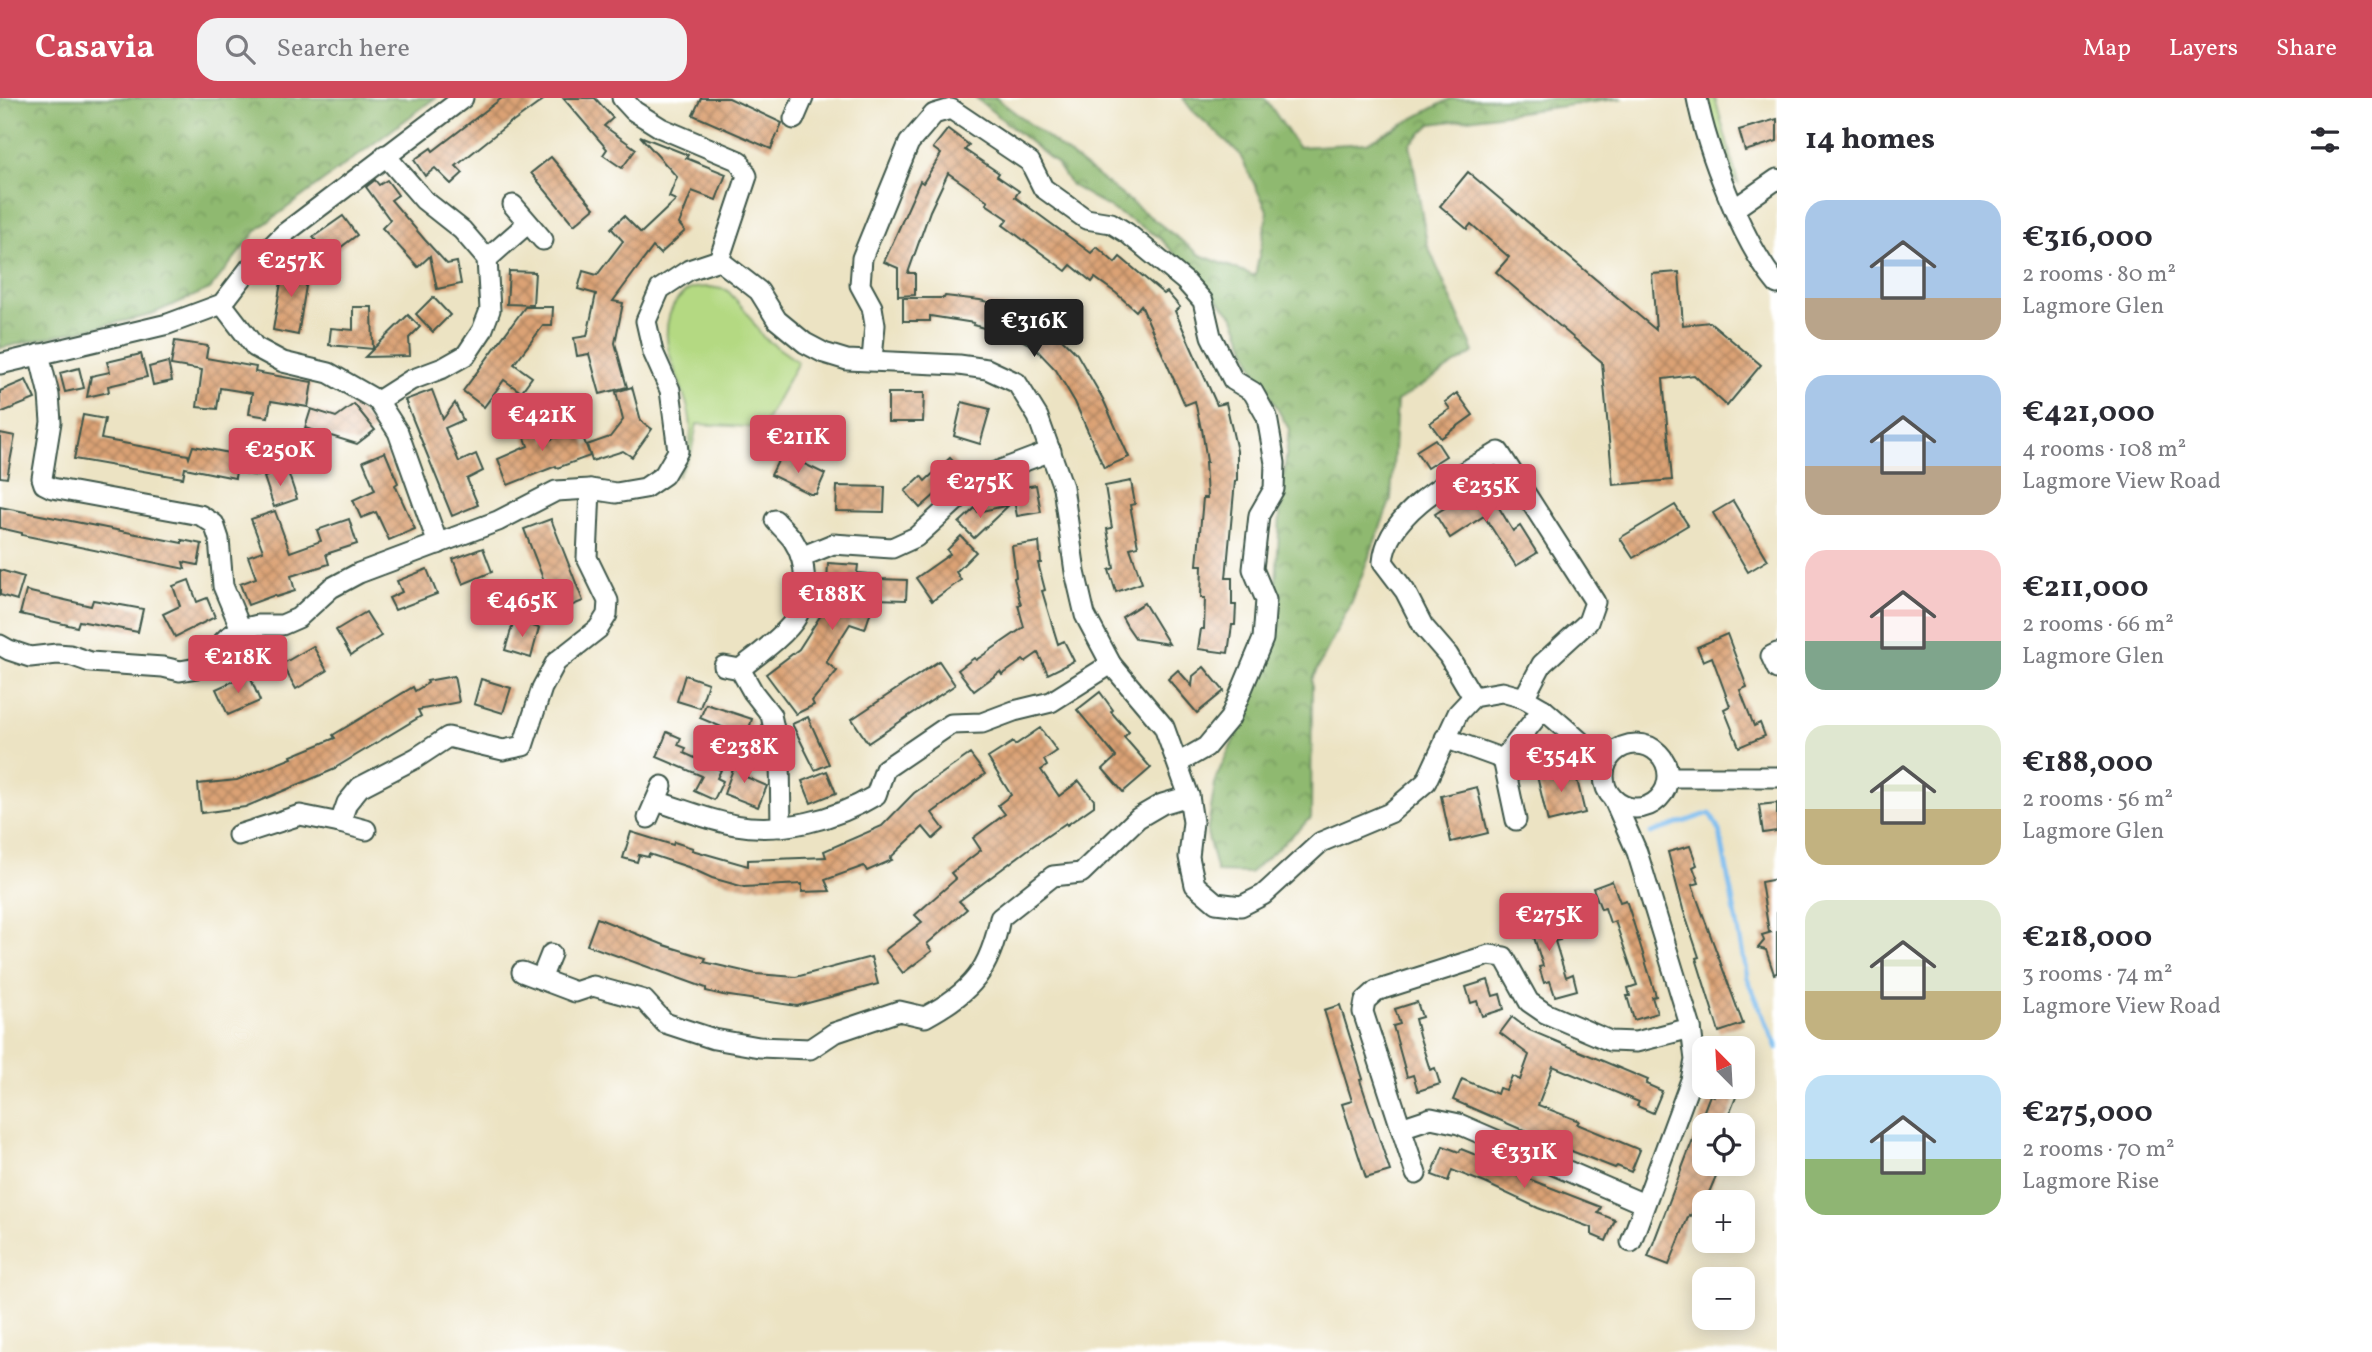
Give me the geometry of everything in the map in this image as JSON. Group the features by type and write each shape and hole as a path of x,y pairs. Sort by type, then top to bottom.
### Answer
{"street":[{"path":"0,364 169,324 222,304 249,269 285,233 463,98"},
{"path":"622,98 634,111 661,128 738,161 747,176 719,260"},
{"path":"794,119 803,98"},
{"path":"1697,98 1707,139 1734,209 1761,262 1777,284"},
{"path":"872,360 875,325 872,307 860,285 862,257 909,143 934,114 951,109 1030,162 1043,188 1086,219 1111,223 1127,233 1185,281 1203,301 1211,336 1233,380 1252,392 1268,417 1275,463 1274,489 1259,515 1253,569 1266,600 1263,639 1230,718 1206,747 1178,763"},
{"path":"378,401 411,380 467,355 482,331 490,310 487,259 461,230 424,200 385,155"},
{"path":"1734,209 1777,179"},
{"path":"513,205 543,240"},
{"path":"487,259 528,223"},
{"path":"719,260 759,291 777,320 805,343 824,353 847,360 959,365 987,369 1017,383 1038,417 1063,487 1075,572 1086,615 1111,664 1164,727 1189,796 1193,822 1189,857 1195,885 1216,903 1241,905 1263,895 1321,842 1390,813 1426,782 1458,713 1474,697 1502,692 1524,698 1544,709 1606,764"},
{"path":"0,645 30,657 70,655 90,662 163,667 180,671 197,668 228,637 241,629 258,625 282,625 298,618 331,588 359,573 498,521 556,491 590,489 616,493 645,488 664,475 678,450 670,390 653,352 646,321 660,289 689,270 719,260"},
{"path":"222,304 255,347 283,362 329,373 378,401 398,432 438,544"},
{"path":"39,354 49,395 51,422 42,478 44,484 51,488 200,515 214,524 219,539 223,586 241,629"},
{"path":"801,557 833,544 892,548 916,537 982,477 1051,451"},
{"path":"1474,697 1383,562 1384,549 1409,511 1440,486 1499,452 1595,602 1588,622 1542,664 1524,698"},
{"path":"340,823 347,803 360,787 416,758 448,737 503,750 523,746 542,688 556,662 598,629 607,615 608,601 587,558 590,489"},
{"path":"775,520 793,541 801,557 805,590 796,619 771,643 732,668 771,715 780,757 782,827"},
{"path":"1777,653 1771,656 1777,669"},
{"path":"656,802 735,825 782,827 830,817 858,806 876,795 885,769 951,724 982,723 1014,711 1051,702 1111,664"},
{"path":"1503,760 1544,709"},
{"path":"1445,738 1503,760"},
{"path":"1614,800 1622,806 1641,809 1650,806 1664,794 1669,777 1667,766 1654,748 1643,744 1621,747 1612,754 1606,764 1604,783 1637,852 1691,1028 1695,1060 1691,1080 1631,1242"},
{"path":"1503,760 1516,820"},
{"path":"1669,777 1777,777"},
{"path":"522,972 575,992 593,986 644,1000 665,1023 714,1039 759,1047 810,1049 834,1033 900,1011 925,1017 953,1002 978,977 995,945 1000,918 1053,876 1082,873 1138,818 1162,804 1189,796"},
{"path":"1637,852 1641,809"},
{"path":"238,835 300,815 366,830"},
{"path":"541,979 551,954"},
{"path":"1416,1174 1363,1012 1365,1000 1376,991 1489,955 1504,957 1529,1002 1545,1013 1610,1041 1636,1042 1691,1028"},
{"path":"1401,1128 1431,1118 1459,1124 1644,1204"}],"green space":[{"path":"0,98 435,98 257,230 210,289 147,316 0,348"},
{"path":"976,98 996,98 1200,255 1255,276 1268,212 1239,153 1192,110 1183,98 1265,98 1298,147 1367,143 1450,99 1623,98 1431,124 1410,144 1427,244 1474,352 1397,401 1391,499 1352,601 1312,679 1311,818 1250,873 1217,872 1207,833 1216,778 1272,657 1280,514 1289,429 1254,368 1234,317 1159,237 1071,185 1057,164"},
{"path":"1706,98 1715,98 1738,183 1727,173"},
{"path":"693,288 727,290 745,310 763,337 798,362 762,428 697,424 691,453 677,477 688,449 691,431 688,409 668,347 668,323 673,307 682,295"}],"building":[{"path":"502,98 546,98 512,121 456,166 463,173 451,184 435,168 425,176 414,160 431,148 433,151"},
{"path":"563,98 595,98 613,118 604,126 636,149 622,168 603,155 607,149"},
{"path":"701,98 729,98 782,123 771,149 693,115"},
{"path":"1777,119 1777,141 1745,151 1739,130"},
{"path":"948,129 969,145 965,150 999,173 997,176 1019,191 1015,197 1091,253 1097,247 1115,263 1120,257 1164,294 1167,292 1180,307 1175,311 1217,405 1226,403 1237,451 1237,480 1226,578 1232,578 1232,605 1236,605 1235,625 1232,625 1228,653 1198,649 1201,629 1204,629 1205,598 1201,598 1202,565 1197,565 1203,498 1207,498 1207,462 1195,401 1185,405 1141,305 1136,311 1095,278 1092,282 1071,265 1066,271 1003,225 1008,219 986,204 988,201 948,173 930,211 908,273 915,273 915,295 898,296 898,268 884,262 920,181 923,183 941,154 933,148"},
{"path":"640,136 726,174 716,200 692,191 679,224 685,231 660,254 653,247 613,301 623,303 615,343 627,387 600,394 589,354 577,356 574,338 587,336 596,294 578,289 583,271 597,275 623,241 611,228 624,216 641,233 676,200 669,197 677,177"},
{"path":"551,157 594,208 574,225 531,173"},
{"path":"1468,172 1656,330 1652,274 1679,272 1683,325 1710,322 1761,365 1727,406 1694,375 1663,379 1672,480 1613,485 1602,362 1496,272 1509,257 1471,224 1467,229 1440,206"},
{"path":"375,180 379,185 387,180 398,195 391,200 447,264 457,262 461,284 437,289 430,256 418,267 382,228 390,220 366,187"},
{"path":"343,216 357,235 328,257 313,237"},
{"path":"284,264 309,268 298,335 273,330"},
{"path":"509,271 535,272 533,305 507,304"},
{"path":"945,296 980,300 1022,311 1048,325 1077,354 1103,399 1129,457 1104,468 1075,402 1056,370 1033,346 996,327 995,331 973,325 974,323 930,316 930,321 903,321 903,298"},
{"path":"433,297 450,315 433,332 416,314"},
{"path":"353,307 372,307 373,349 329,345 331,328 353,330"},
{"path":"525,307 553,307 552,326 543,326 514,364 532,377 521,392 504,380 484,407 463,391"},
{"path":"408,315 420,327 409,338 410,356 365,357"},
{"path":"175,341 208,346 206,358 256,367 255,372 312,382 308,407 271,401 268,417 249,414 252,393 220,388 217,409 197,407 202,370 171,365"},
{"path":"141,354 147,377 108,386 109,392 87,397 91,376 110,372 107,362"},
{"path":"168,362 172,381 153,385 149,367"},
{"path":"79,368 84,388 65,392 60,373"},
{"path":"26,380 35,399 0,413 0,391"},
{"path":"632,387 641,421 652,429 632,457 623,451 592,461 587,445 610,437 623,420 616,392"},
{"path":"432,390 443,419 455,403 463,420 445,428 459,462 476,454 483,471 467,479 478,505 452,516 405,400"},
{"path":"888,393 924,393 923,422 888,422"},
{"path":"1457,393 1473,415 1441,438 1430,423 1450,409 1445,402"},
{"path":"962,402 990,409 980,444 954,436"},
{"path":"354,404 375,430 357,444 305,428 311,409 336,417"},
{"path":"83,415 105,419 101,439 188,455 189,458 193,446 240,455 242,444 264,448 258,476 236,471 235,478 185,468 183,478 74,459"},
{"path":"537,418 546,441 580,429 590,456 508,485 498,459 528,446 520,424"},
{"path":"0,433 15,436 7,478 0,477"},
{"path":"1435,439 1446,456 1427,468 1416,451"},
{"path":"385,452 398,483 395,485 415,529 389,540 376,512 361,518 353,500 375,490 363,461"},
{"path":"782,453 825,474 816,494 810,494 771,475"},
{"path":"950,458 962,471 920,508 905,491 921,476 925,481"},
{"path":"287,469 297,499 274,507 264,477"},
{"path":"1131,481 1135,504 1130,505 1138,546 1130,548 1142,583 1116,592 1109,570 1114,568 1107,529 1112,528 1105,486"},
{"path":"1036,485 1041,512 1017,516 1012,489"},
{"path":"837,486 885,487 884,512 836,511"},
{"path":"1482,493 1492,496 1513,531 1520,526 1537,553 1516,566 1484,516 1450,538 1435,514 1467,494"},
{"path":"1733,501 1768,560 1748,572 1713,513"},
{"path":"1009,505 974,538 959,523 975,508 978,512"},
{"path":"1675,505 1688,525 1633,558 1620,538"},
{"path":"0,507 182,543 182,540 202,544 198,565 183,562 185,569 22,535 0,528"},
{"path":"275,511 290,552 321,541 317,530 349,519 357,544 326,554 329,564 291,576 295,591 248,605 240,584 256,578 248,556 263,551 251,519"},
{"path":"551,519 583,601 556,612 524,529"},
{"path":"961,536 976,552 956,572 961,580 932,601 916,578 950,554 947,550"},
{"path":"1039,542 1041,563 1038,563 1045,590 1042,591 1058,644 1064,641 1074,661 1048,674 1038,653 1002,675 1000,672 974,691 958,670 1024,627 1014,578 1012,546"},
{"path":"483,548 492,572 463,584 453,559"},
{"path":"828,563 858,565 857,573 879,575 879,579 907,580 906,600 875,599 865,629 850,624 826,662 837,671 812,701 814,705 796,714 766,674 799,649 826,607"},
{"path":"427,569 437,594 395,610 389,598 402,592 397,581"},
{"path":"0,570 24,577 17,600 0,595"},
{"path":"189,580 197,602 207,598 215,617 175,637 163,614 180,606 173,586"},
{"path":"26,591 91,606 93,600 143,609 138,632 79,621 77,627 20,614"},
{"path":"1144,603 1169,644 1136,639 1127,626 1122,617"},
{"path":"366,612 381,636 351,655 336,630"},
{"path":"514,620 539,628 531,658 505,650"},
{"path":"1727,634 1747,687 1740,690 1754,726 1760,723 1765,736 1739,747 1724,709 1730,706 1712,657 1703,661 1697,647"},
{"path":"313,646 327,671 296,689 282,664"},
{"path":"939,661 955,685 868,743 852,719"},
{"path":"1204,667 1224,691 1197,713 1168,679 1178,670 1192,686 1193,676"},
{"path":"249,674 260,701 228,715 216,689"},
{"path":"685,675 708,683 700,708 677,701"},
{"path":"454,676 459,702 418,710 421,716 335,769 245,807 201,813 198,784 237,780 292,758 291,756 335,738 333,735 413,687 415,691 428,683 427,681"},
{"path":"481,679 511,688 503,713 474,704"},
{"path":"1100,692 1113,710 1111,712 1129,732 1124,737 1151,768 1123,792 1103,769 1116,757 1077,710"},
{"path":"706,704 752,719 744,745 730,741 732,733 724,731 724,728 700,718"},
{"path":"808,717 829,764 815,770 792,724"},
{"path":"1040,728 1057,751 1044,760 1047,766 1041,770 1059,796 1079,781 1094,800 1094,806 1030,848 959,901 967,909 927,944 932,951 903,973 885,950 922,922 915,915 956,879 951,873 981,850 973,838 1005,814 998,805 1011,795 988,758 1013,742 1015,745"},
{"path":"667,732 681,738 678,745 686,748 684,753 721,770 717,778 723,781 714,800 694,791 702,776 657,757"},
{"path":"970,754 985,774 932,813 944,829 933,839 923,827 890,858 892,860 867,871 864,866 825,880 830,891 802,892 802,884 744,887 649,854 648,857 639,855 637,862 623,858 631,832 673,845 674,842 748,866 748,860 826,857 824,851 882,826 914,793"},
{"path":"737,758 751,764 746,777 767,786 758,807 724,794"},
{"path":"1574,767 1585,813 1548,822 1537,776"},
{"path":"827,771 836,793 811,803 802,781"},
{"path":"1477,787 1488,833 1451,842 1441,796"},
{"path":"1777,803 1777,831 1763,833 1759,805"},
{"path":"1690,846 1697,865 1693,867 1699,883 1692,885 1743,1024 1719,1032 1668,852"},
{"path":"1777,879 1777,973 1774,974 1766,950 1758,948 1764,941 1762,935 1772,932 1769,932 1761,882"},
{"path":"1612,881 1620,902 1626,900 1656,996 1652,997 1657,1013 1634,1020 1627,996 1630,996 1628,988 1637,985 1615,921 1610,923 1593,888"},
{"path":"1543,911 1548,927 1555,924 1560,940 1555,941 1566,977 1573,974 1577,990 1555,996 1550,981 1544,983 1539,967 1543,966 1532,931 1526,933 1521,917"},
{"path":"597,918 664,945 706,958 704,962 756,974 796,977 871,957 878,984 797,1006 723,995 706,991 706,988 587,945"},
{"path":"1488,980 1493,996 1500,994 1504,1009 1482,1016 1477,1001 1471,1003 1466,987"},
{"path":"1417,1002 1422,1017 1415,1019 1419,1035 1430,1070 1435,1068 1440,1084 1418,1091 1413,1075 1407,1077 1393,1026 1400,1024 1395,1009"},
{"path":"1340,1005 1363,1079 1360,1080 1390,1171 1366,1178 1342,1104 1352,1101 1324,1010"},
{"path":"1512,1017 1529,1030 1648,1080 1646,1084 1662,1091 1653,1113 1637,1106 1639,1102 1553,1066 1538,1105 1640,1150 1631,1172 1574,1152 1453,1100 1462,1079 1497,1094 1499,1088 1506,1090 1512,1076 1520,1080 1529,1055 1500,1033"},
{"path":"1708,1099 1735,1099 1730,1113 1703,1113"},
{"path":"1692,1142 1692,1176 1716,1176 1710,1190 1692,1190 1692,1214 1689,1215 1669,1265 1648,1257"},
{"path":"1443,1146 1459,1152 1461,1149 1601,1207 1598,1213 1615,1220 1606,1241 1592,1235 1592,1228 1538,1208 1452,1170 1448,1181 1432,1175"}],"waterway":[{"path":"1651,833 1710,813 1720,833 1747,978 1777,1048"}]}
